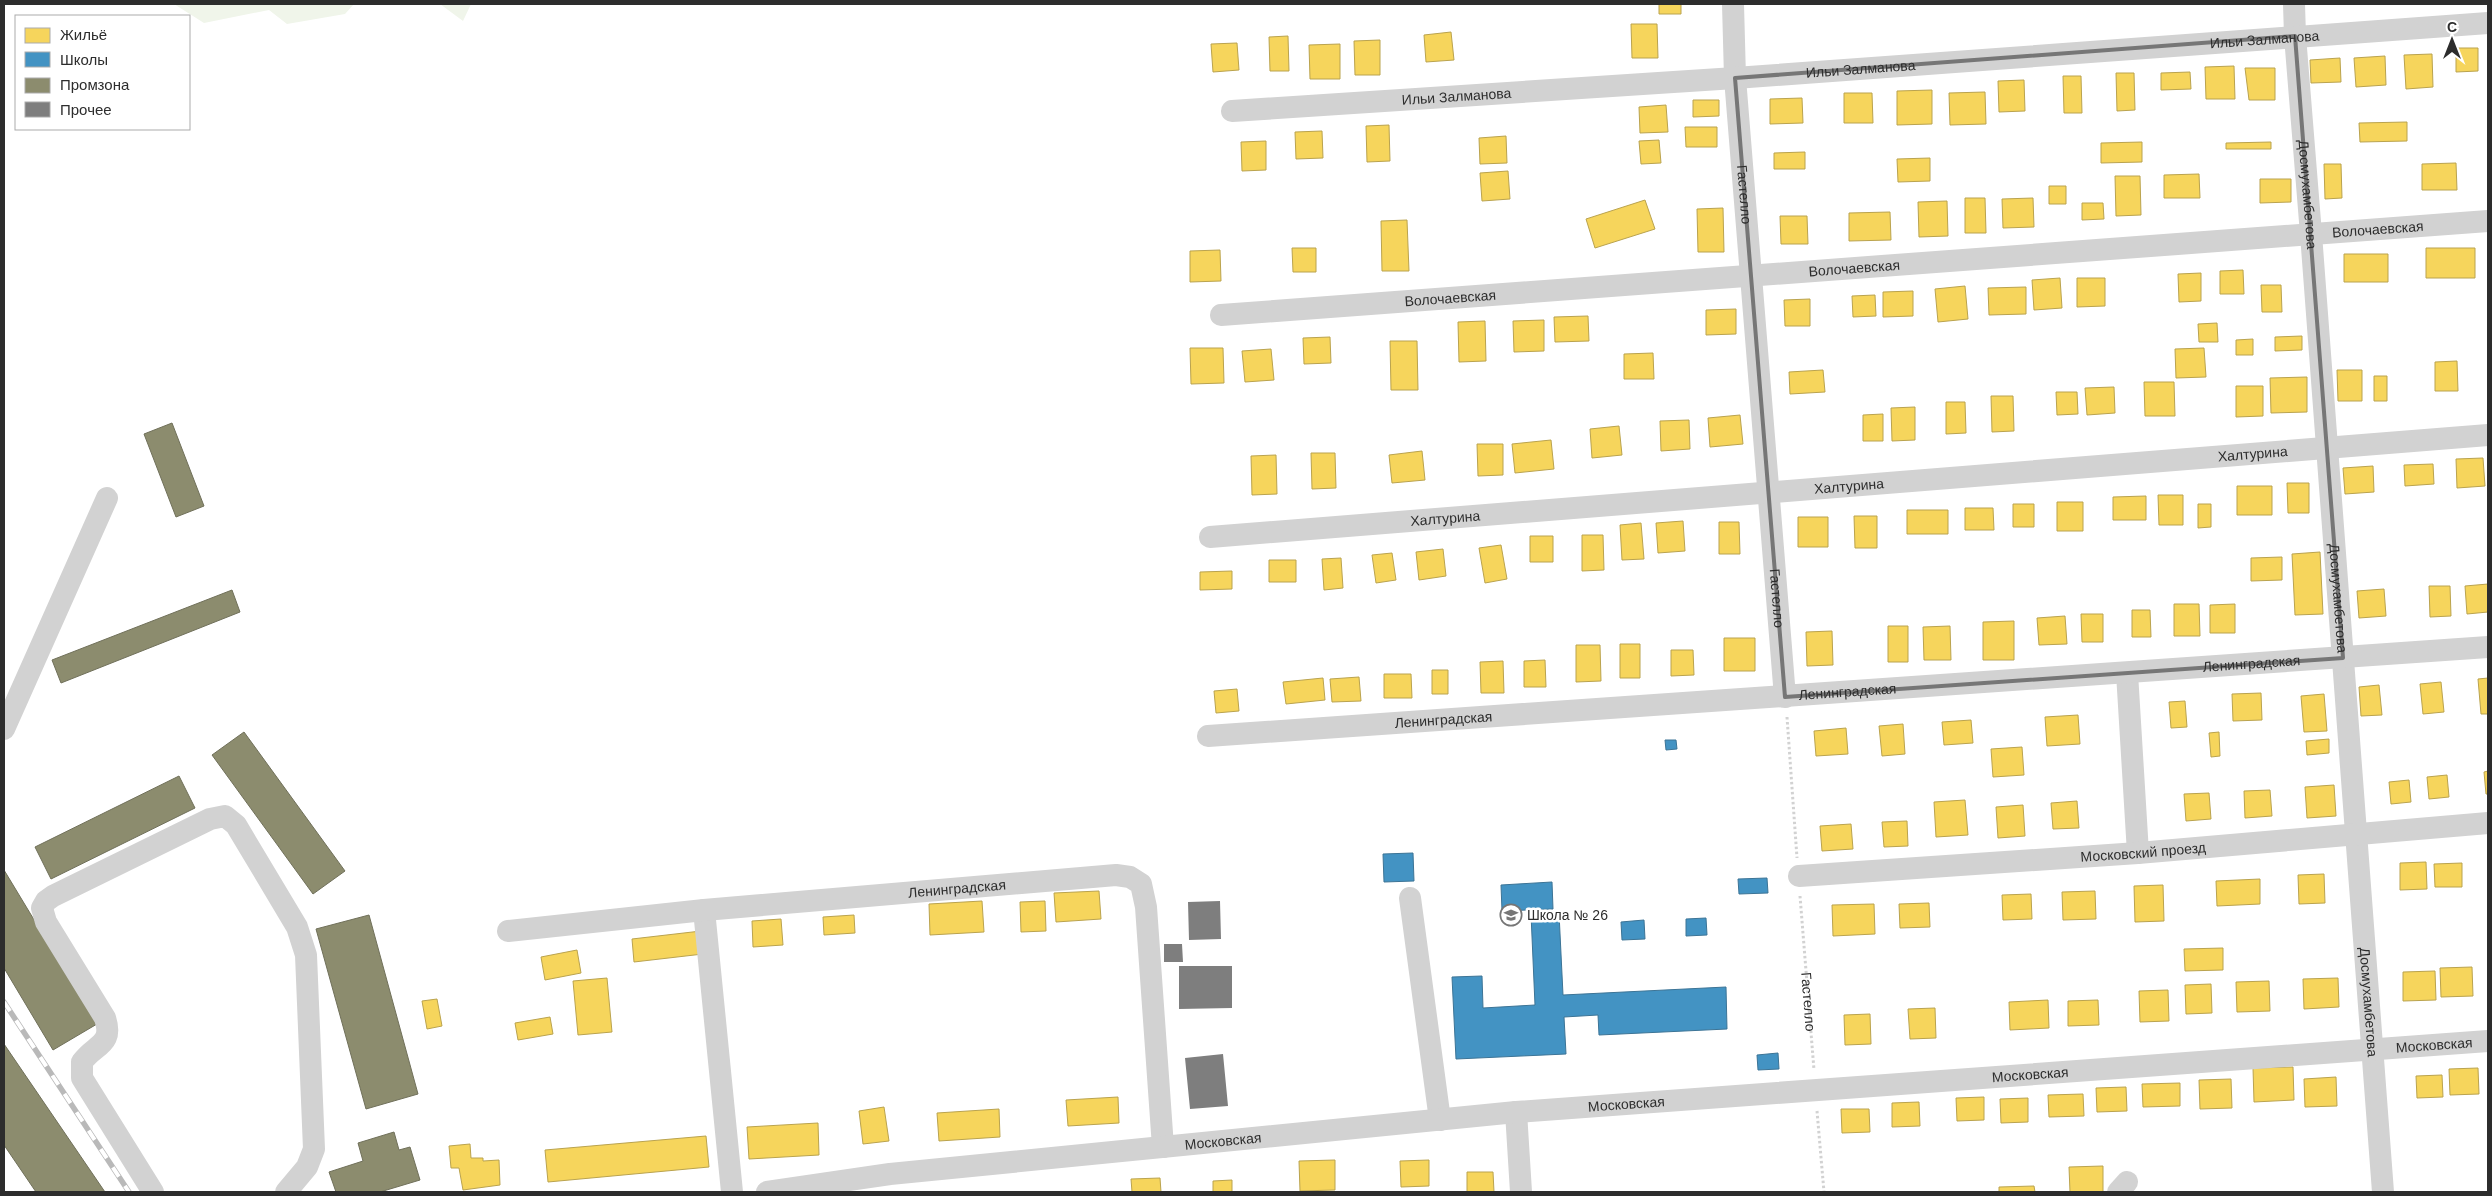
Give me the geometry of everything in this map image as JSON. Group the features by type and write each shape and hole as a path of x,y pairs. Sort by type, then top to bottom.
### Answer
{"street":[{"name":"Гастелло","path":"1733,4 1735,78 1785,697"},
{"name":"Досмухамбетова","path":"2294,4 2294,36 2312,234 2383,1192"},
{"name":"Ильи Залманова","path":"1232,111 1735,78 2488,23"},
{"name":"Волочаевская","path":"1221,315 2488,221"},
{"name":"Халтурина","path":"1210,537 2488,435"},
{"path":"4,729 107,498"},
{"name":"Ленинградская","path":"1208,736 2488,647"},
{"path":"2127,673 2138,853"},
{"path":"153,1192 82,1078 82,1062 102,1045 107,1036 108,1027 105,1018 46,922 42,908 46,901 53,896 210,819 225,816 236,825 297,927 306,955 314,1149 306,1167 286,1192"},
{"name":"Московский проезд","path":"1799,876 2138,853 2488,823"},
{"name":"Ленинградская","path":"508,931 704,910 1116,875 1130,877 1141,884 1146,906 1163,1147"},
{"path":"1410,898 1440,1120"},
{"path":"704,910 732,1192"},
{"name":"Московская","path":"766,1192 891,1183 1163,1147 1516,1112 2488,1041"},
{"path":"1516,1112 1520,1192"}],"path":[{"name":"Гастелло","path":"1785,697 1824,1192"}],"highlighted area":[{"path":"2295,36 2343,658 1785,697 1735,78"}],"shaded area":[{"path":"174,4 354,4 345,14 287,24 269,10 204,23"},
{"path":"440,4 471,4 463,21"}],"building: Жильё":[{"path":"1659,4 1681,4 1681,14 1659,14"},
{"path":"1631,24 1657,24 1658,58 1632,58"},
{"path":"1451,32 1454,60 1426,62 1424,35"},
{"path":"1288,36 1289,71 1270,71 1269,37"},
{"path":"1380,40 1380,75 1355,75 1354,41"},
{"path":"1237,43 1239,70 1213,72 1211,44"},
{"path":"1340,44 1340,79 1310,79 1309,45"},
{"path":"2456,48 2478,48 2478,71 2456,72"},
{"path":"2432,54 2433,87 2406,89 2404,55"},
{"path":"2385,56 2386,85 2356,87 2354,58"},
{"path":"2340,58 2341,82 2311,83 2310,60"},
{"path":"2234,66 2235,99 2206,99 2205,67"},
{"path":"2245,68 2275,68 2275,100 2249,100"},
{"path":"2190,72 2191,89 2161,90 2161,73"},
{"path":"2116,73 2134,73 2135,110 2117,111"},
{"path":"2063,76 2081,76 2082,113 2064,113"},
{"path":"2024,80 2025,111 1999,112 1998,81"},
{"path":"1932,90 1932,124 1897,125 1897,91"},
{"path":"1985,92 1986,124 1950,125 1949,93"},
{"path":"1844,93 1872,93 1873,123 1844,123"},
{"path":"1802,98 1803,123 1770,124 1770,99"},
{"path":"1693,100 1719,100 1719,116 1693,117"},
{"path":"1666,105 1668,132 1640,133 1639,107"},
{"path":"2407,122 2407,141 2360,142 2359,123"},
{"path":"1389,125 1390,161 1367,162 1366,126"},
{"path":"1685,127 1717,127 1717,147 1686,147"},
{"path":"1322,131 1323,158 1296,159 1295,132"},
{"path":"1506,136 1507,163 1480,164 1479,138"},
{"path":"1659,140 1661,163 1641,164 1639,141"},
{"path":"1266,141 1266,170 1242,171 1241,142"},
{"path":"2142,142 2142,162 2101,163 2101,143"},
{"path":"2271,142 2271,149 2226,149 2226,143"},
{"path":"1805,152 1805,169 1774,169 1774,153"},
{"path":"1930,158 1930,181 1898,182 1897,159"},
{"path":"2456,163 2457,190 2422,190 2422,164"},
{"path":"2324,164 2341,164 2342,198 2325,199"},
{"path":"1508,171 1510,199 1482,201 1480,173"},
{"path":"2199,174 2200,198 2164,198 2164,175"},
{"path":"2115,176 2140,176 2141,215 2116,216"},
{"path":"2260,179 2291,179 2291,202 2260,203"},
{"path":"2049,186 2066,186 2066,204 2049,204"},
{"path":"1965,198 1985,198 1986,233 1965,233"},
{"path":"2033,198 2034,227 2003,228 2002,199"},
{"path":"1645,200 1655,229 1595,248 1586,219"},
{"path":"1947,201 1948,236 1919,237 1918,202"},
{"path":"2082,203 2103,203 2104,219 2082,220"},
{"path":"1723,208 1724,252 1698,252 1697,209"},
{"path":"1890,212 1891,240 1849,241 1849,213"},
{"path":"1780,216 1807,216 1808,244 1781,244"},
{"path":"1407,220 1409,271 1382,271 1381,221"},
{"path":"1292,248 1316,248 1316,272 1293,272"},
{"path":"2426,248 2475,248 2475,278 2426,278"},
{"path":"1220,250 1221,281 1190,282 1190,251"},
{"path":"2344,254 2388,254 2388,282 2344,282"},
{"path":"2243,270 2244,294 2220,294 2220,271"},
{"path":"2201,273 2201,301 2179,302 2178,274"},
{"path":"2060,278 2062,308 2034,310 2032,280"},
{"path":"2077,278 2105,278 2105,306 2077,307"},
{"path":"2261,285 2281,285 2282,312 2262,312"},
{"path":"1965,286 1968,319 1938,322 1935,289"},
{"path":"2026,287 2026,314 1989,315 1988,288"},
{"path":"1913,291 1913,316 1883,317 1883,292"},
{"path":"1875,295 1876,316 1853,317 1852,296"},
{"path":"1810,299 1810,326 1785,326 1784,300"},
{"path":"1736,309 1736,334 1706,335 1706,310"},
{"path":"1588,316 1589,341 1555,342 1554,317"},
{"path":"1544,320 1544,351 1514,352 1513,321"},
{"path":"1485,321 1486,361 1459,362 1458,322"},
{"path":"2217,323 2218,342 2199,342 2198,324"},
{"path":"2302,336 2302,350 2275,351 2275,337"},
{"path":"1330,337 1331,363 1304,364 1303,338"},
{"path":"2253,339 2253,355 2236,355 2236,340"},
{"path":"1390,341 1417,341 1418,390 1391,390"},
{"path":"1190,348 1223,348 1224,383 1191,384"},
{"path":"2204,348 2206,377 2176,378 2175,349"},
{"path":"1271,349 1274,380 1245,382 1242,351"},
{"path":"1653,353 1654,379 1624,379 1624,354"},
{"path":"2457,361 2458,391 2435,391 2435,362"},
{"path":"1823,370 1825,392 1790,394 1789,372"},
{"path":"2337,370 2362,370 2362,401 2338,401"},
{"path":"2374,376 2387,376 2387,401 2374,401"},
{"path":"2307,377 2307,412 2271,413 2270,378"},
{"path":"2144,382 2174,382 2175,416 2145,416"},
{"path":"2236,386 2263,386 2263,416 2236,417"},
{"path":"2114,387 2115,413 2087,415 2085,388"},
{"path":"2056,392 2077,392 2078,414 2057,415"},
{"path":"1991,396 2013,396 2014,431 1992,432"},
{"path":"1946,402 1965,402 1966,433 1946,434"},
{"path":"1915,407 1915,440 1892,441 1891,408"},
{"path":"1883,414 1883,441 1863,441 1863,415"},
{"path":"1740,415 1743,444 1710,447 1708,418"},
{"path":"1689,420 1690,449 1661,451 1660,421"},
{"path":"1619,426 1622,455 1592,458 1590,429"},
{"path":"1551,440 1554,469 1515,473 1512,444"},
{"path":"1477,444 1503,444 1503,475 1478,476"},
{"path":"1422,451 1425,480 1392,483 1389,455"},
{"path":"1311,453 1335,453 1336,488 1312,489"},
{"path":"1276,455 1277,494 1252,495 1251,456"},
{"path":"2483,458 2485,486 2457,488 2456,459"},
{"path":"2433,464 2434,484 2405,486 2404,465"},
{"path":"2373,466 2374,492 2345,494 2343,468"},
{"path":"2287,483 2309,483 2309,513 2288,513"},
{"path":"2237,486 2272,486 2272,515 2237,515"},
{"path":"2158,495 2183,495 2183,525 2159,525"},
{"path":"2146,496 2146,520 2113,520 2113,497"},
{"path":"2057,502 2083,502 2083,531 2057,531"},
{"path":"2013,504 2034,504 2034,527 2013,527"},
{"path":"2198,504 2211,504 2211,527 2198,528"},
{"path":"1965,508 1993,508 1994,530 1965,530"},
{"path":"1907,510 1948,510 1948,534 1907,534"},
{"path":"1854,516 1877,516 1877,548 1855,548"},
{"path":"1798,517 1828,517 1828,547 1798,547"},
{"path":"1683,521 1685,551 1658,553 1656,523"},
{"path":"1719,522 1739,522 1740,554 1719,554"},
{"path":"1641,523 1644,559 1622,560 1620,525"},
{"path":"1582,535 1603,535 1604,570 1582,571"},
{"path":"1530,536 1553,536 1553,562 1530,562"},
{"path":"1501,545 1507,579 1485,583 1479,548"},
{"path":"1443,549 1446,576 1419,580 1416,552"},
{"path":"2320,552 2323,614 2295,615 2292,554"},
{"path":"1392,553 1396,580 1376,583 1372,555"},
{"path":"2282,557 2282,580 2251,581 2251,558"},
{"path":"1341,558 1343,588 1324,590 1322,559"},
{"path":"1269,560 1296,560 1296,582 1269,582"},
{"path":"1232,571 1232,589 1200,590 1200,572"},
{"path":"2488,584 2488,612 2467,614 2465,586"},
{"path":"2429,586 2450,586 2451,616 2430,617"},
{"path":"2384,589 2386,616 2359,618 2357,591"},
{"path":"2174,604 2199,604 2200,636 2174,636"},
{"path":"2235,604 2235,633 2210,633 2210,605"},
{"path":"2132,610 2150,610 2151,637 2132,637"},
{"path":"2081,614 2103,614 2103,642 2082,642"},
{"path":"2065,616 2067,644 2039,645 2037,618"},
{"path":"2014,621 2014,660 1983,660 1983,622"},
{"path":"1888,626 1908,626 1908,662 1888,662"},
{"path":"1950,626 1951,660 1924,660 1923,627"},
{"path":"1832,631 1833,665 1807,666 1806,632"},
{"path":"1724,638 1755,638 1755,671 1724,671"},
{"path":"1620,644 1640,644 1640,678 1620,678"},
{"path":"1576,645 1600,645 1601,681 1576,682"},
{"path":"1671,650 1693,650 1694,675 1671,676"},
{"path":"1545,660 1546,687 1524,687 1524,661"},
{"path":"1503,661 1504,693 1481,693 1480,662"},
{"path":"1432,670 1448,670 1448,694 1432,694"},
{"path":"1384,674 1411,674 1412,698 1384,698"},
{"path":"1359,677 1361,701 1332,702 1330,679"},
{"path":"1323,678 1325,700 1286,704 1283,682"},
{"path":"2488,678 2488,714 2481,714 2478,679"},
{"path":"2441,682 2444,712 2423,714 2420,684"},
{"path":"2379,685 2382,715 2361,716 2359,687"},
{"path":"1237,689 1239,711 1216,713 1214,691"},
{"path":"2261,693 2262,720 2233,721 2232,694"},
{"path":"2324,694 2327,731 2304,732 2301,696"},
{"path":"2185,701 2187,727 2171,728 2169,702"},
{"path":"2078,715 2080,744 2047,746 2045,717"},
{"path":"1971,720 1973,743 1944,745 1942,722"},
{"path":"1903,724 1905,754 1882,756 1879,726"},
{"path":"1846,728 1848,754 1816,756 1814,731"},
{"path":"2219,732 2220,756 2211,757 2209,733"},
{"path":"2329,739 2329,753 2307,755 2306,741"},
{"path":"2022,747 2024,775 1993,777 1991,749"},
{"path":"2488,771 2488,794 2486,794 2484,772"},
{"path":"2447,775 2449,797 2429,799 2427,777"},
{"path":"2409,780 2411,802 2391,804 2389,782"},
{"path":"2334,785 2336,816 2307,818 2305,787"},
{"path":"2270,790 2272,816 2245,818 2244,791"},
{"path":"2209,793 2211,819 2186,821 2184,794"},
{"path":"1965,800 1968,835 1936,837 1934,802"},
{"path":"2077,801 2079,828 2053,829 2051,803"},
{"path":"2023,805 2025,836 1998,838 1996,807"},
{"path":"1907,821 1908,846 1884,847 1882,822"},
{"path":"1851,824 1853,849 1822,851 1820,826"},
{"path":"2426,862 2427,889 2400,890 2400,863"},
{"path":"2462,863 2462,887 2435,887 2434,864"},
{"path":"2324,874 2325,903 2299,904 2298,875"},
{"path":"2260,879 2260,904 2217,906 2216,881"},
{"path":"2163,885 2164,921 2135,922 2134,886"},
{"path":"1099,891 1101,919 1056,922 1054,893"},
{"path":"2095,891 2096,919 2063,920 2062,892"},
{"path":"2031,894 2032,919 2003,920 2002,895"},
{"path":"982,901 984,932 930,935 929,904"},
{"path":"1045,901 1046,931 1021,932 1020,902"},
{"path":"1929,903 1930,927 1900,928 1899,904"},
{"path":"1874,904 1875,934 1833,936 1832,905"},
{"path":"854,915 855,933 824,935 823,917"},
{"path":"781,919 783,945 753,947 752,921"},
{"path":"701,931 703,954 634,962 632,939"},
{"path":"2223,948 2223,970 2185,971 2184,949"},
{"path":"577,950 581,973 545,980 541,957"},
{"path":"2472,967 2473,996 2441,997 2440,968"},
{"path":"2435,971 2436,1000 2403,1001 2403,972"},
{"path":"607,978 612,1032 578,1035 573,981"},
{"path":"2338,978 2339,1007 2304,1009 2303,979"},
{"path":"2269,981 2270,1011 2237,1012 2236,982"},
{"path":"2211,984 2212,1013 2186,1014 2185,985"},
{"path":"2168,990 2169,1021 2140,1022 2139,991"},
{"path":"437,999 442,1026 427,1029 422,1001"},
{"path":"2048,1000 2049,1028 2010,1030 2009,1002"},
{"path":"2098,1000 2099,1025 2068,1026 2068,1001"},
{"path":"1935,1008 1936,1038 1910,1039 1908,1009"},
{"path":"1870,1014 1871,1044 1845,1045 1844,1015"},
{"path":"550,1017 553,1034 518,1040 515,1023"},
{"path":"2293,1067 2294,1100 2254,1102 2253,1068"},
{"path":"2478,1068 2479,1094 2450,1095 2449,1069"},
{"path":"2442,1075 2443,1097 2417,1098 2416,1076"},
{"path":"2336,1077 2337,1106 2305,1107 2304,1079"},
{"path":"2231,1079 2232,1108 2200,1109 2199,1080"},
{"path":"2180,1083 2180,1106 2143,1107 2142,1084"},
{"path":"2126,1087 2127,1111 2097,1112 2096,1088"},
{"path":"2083,1094 2084,1116 2049,1117 2048,1095"},
{"path":"1118,1097 1119,1123 1068,1126 1066,1100"},
{"path":"1984,1097 1984,1120 1957,1121 1956,1098"},
{"path":"2028,1098 2028,1122 2001,1123 2000,1099"},
{"path":"1919,1102 1920,1126 1892,1127 1892,1103"},
{"path":"884,1107 889,1141 863,1144 859,1111"},
{"path":"999,1109 1000,1137 939,1141 937,1113"},
{"path":"1841,1109 1869,1109 1870,1132 1842,1133"},
{"path":"818,1123 819,1155 749,1159 747,1127"},
{"path":"706,1136 709,1167 548,1182 545,1150"},
{"path":"470,1144 471,1158 483,1158 483,1161 499,1160 500,1185 463,1190 459,1168 451,1168 449,1146"},
{"path":"1335,1160 1335,1190 1300,1191 1299,1161"},
{"path":"1429,1160 1429,1186 1401,1187 1400,1161"},
{"path":"2103,1166 2103,1192 2070,1192 2069,1167"},
{"path":"1467,1172 1493,1172 1494,1192 1467,1192"},
{"path":"1160,1178 1161,1192 1132,1192 1131,1179"},
{"path":"1232,1180 1232,1192 1213,1192 1213,1181"},
{"path":"2034,1186 2035,1192 1999,1192 1999,1187"}],"building: Школы":[{"path":"1665,740 1676,740 1677,749 1666,750"},
{"path":"1413,853 1414,881 1384,882 1383,854"},
{"path":"1767,878 1768,893 1739,894 1738,879"},
{"path":"1552,882 1553,909 1502,911 1501,885"},
{"path":"1559,913 1563,995 1726,987 1727,1029 1599,1035 1598,1015 1564,1017 1566,1054 1456,1059 1452,977 1482,976 1483,1008 1535,1005 1531,914"},
{"path":"1706,918 1707,935 1686,936 1686,919"},
{"path":"1644,920 1645,939 1622,940 1621,922"},
{"path":"1778,1053 1779,1069 1758,1070 1757,1055"}],"building: Промзона":[{"path":"172,423 204,506 176,517 144,434"},
{"path":"232,590 240,612 61,683 52,660"},
{"path":"244,732 345,871 313,894 212,755"},
{"path":"179,776 195,808 51,879 35,847"},
{"path":"4,870 97,1024 53,1050 4,968"},
{"path":"369,915 418,1094 366,1109 316,929"},
{"path":"4,1044 105,1192 36,1192 4,1145"},
{"path":"394,1132 399,1150 410,1147 420,1180 380,1192 336,1192 329,1172 363,1161 358,1143"}],"building: Прочее":[{"path":"1220,901 1221,939 1189,940 1188,902"},
{"path":"1164,944 1182,944 1183,962 1164,962"},
{"path":"1179,966 1232,966 1232,1008 1179,1009"},
{"path":"1223,1054 1228,1106 1190,1109 1185,1058"}],"railway":[{"path":"4,1002 129,1192"}],"place":[{"name":"Школа № 26","path":"1511,915"}]}
